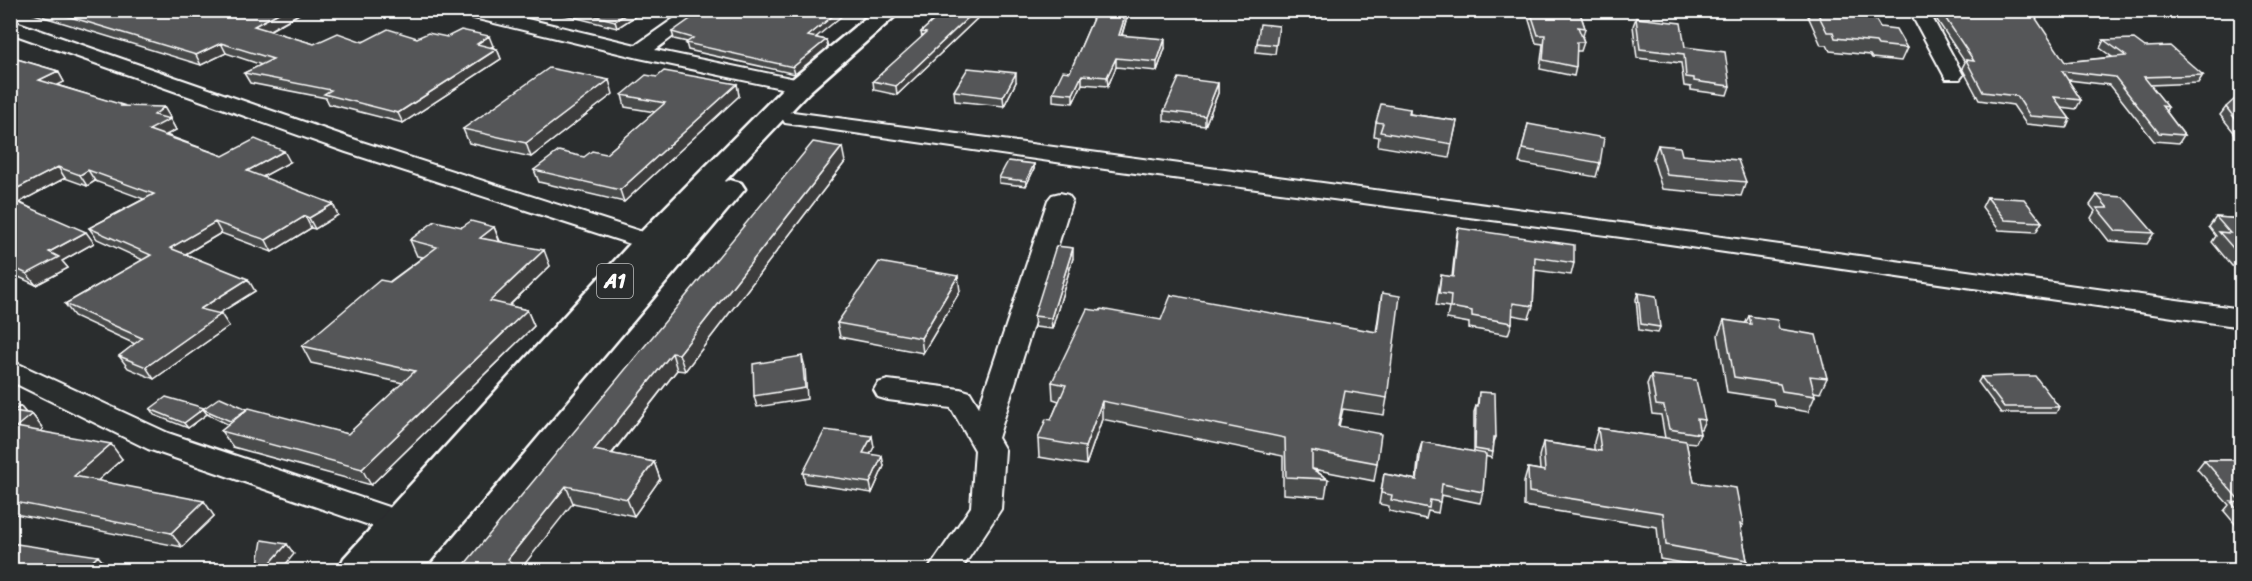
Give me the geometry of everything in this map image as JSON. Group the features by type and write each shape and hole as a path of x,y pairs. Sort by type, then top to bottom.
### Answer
{"highway":[{"name":"A1","path":"359,570 649,242 800,86 890,10"},
{"name":"A1","path":"398,570 793,118 916,10"}],"street":[{"path":"464,10 639,52 800,86"},
{"path":"639,52 699,10"},
{"path":"1918,10 1953,75"},
{"path":"10,26 354,147 649,242"},
{"path":"793,118 1621,230 2241,318"},
{"path":"983,438 1060,200"},
{"path":"10,369 158,441 401,524"},
{"path":"888,390 960,399 990,450 986,509 944,570"}],"building":[{"path":"47,10 284,10 254,26 314,44 338,33 363,42 388,29 417,38 428,33 447,37 461,30 489,36 477,44 497,49 398,113 324,94 331,90 244,73 273,59 221,43 196,55"},
{"path":"573,10 632,10 615,21"},
{"path":"703,10 840,10 808,36 826,40 793,67 686,43 693,38 672,32"},
{"path":"945,10 976,10 896,86 873,81 926,33 921,32"},
{"path":"1093,10 1127,10 1119,35 1165,39 1157,62 1116,58 1107,77 1082,75 1073,94 1053,92 1063,71 1070,72 1095,14 1092,14"},
{"path":"1530,10 1579,10 1585,28 1578,27 1584,42 1577,42 1576,67 1543,60 1545,35 1538,35"},
{"path":"1816,10 1871,12 1880,27 1896,29 1907,48 1835,38 1833,32 1827,32"},
{"path":"1940,10 1990,10 2033,14 2065,62 2126,56 2104,40 2134,39 2145,47 2170,46 2203,75 2144,77 2168,107 2162,106 2184,135 2159,133 2115,77 2062,71 2081,100 2054,97 2070,119 2030,116 2017,96 1983,92 1966,60 1974,61"},
{"path":"1636,18 1681,23 1685,47 1725,52 1730,86 1694,81 1694,78 1686,77 1684,54 1640,49"},
{"path":"1260,24 1279,26 1276,45 1257,43"},
{"path":"10,57 58,71 39,80 123,105 120,106 164,107 154,115 170,119 149,130 223,156 255,139 284,151 247,171 333,204 309,218 305,216 266,240 215,222 170,248 248,279 200,309 221,314 146,367 119,356 142,338 65,304 151,255 89,228 154,194 88,170 80,175 58,167 10,192"},
{"path":"549,68 609,80 526,143 463,129"},
{"path":"968,68 1016,73 1003,97 954,91"},
{"path":"664,71 737,84 620,190 534,170 559,151 584,157 592,151 606,154 665,103 622,95 646,75 657,77"},
{"path":"1179,78 1218,83 1205,116 1164,111"},
{"path":"2238,96 2241,100 2241,126 2226,107"},
{"path":"1381,104 1410,109 1409,114 1457,121 1452,144 1380,132 1383,123 1376,122"},
{"path":"1528,124 1604,138 1600,163 1522,149"},
{"path":"813,142 842,147 679,354 672,353 594,450 654,462 627,499 566,486 508,559 515,570 460,570"},
{"path":"1658,145 1680,147 1682,155 1738,160 1746,182 1667,175"},
{"path":"1008,161 1034,164 1026,181 999,178"},
{"path":"2097,195 2123,197 2154,233 2116,231 2097,208 2108,208"},
{"path":"1987,197 2024,199 2042,222 2005,220"},
{"path":"10,199 86,232 49,252 59,257 27,274 10,266"},
{"path":"2216,217 2241,219 2241,256 2219,232 2230,233"},
{"path":"435,221 462,227 471,221 494,227 480,238 544,250 490,301 527,310 362,469 221,431 249,408 348,434 415,371 302,346 380,280 390,282 437,247 410,240"},
{"path":"1458,228 1574,245 1574,263 1535,257 1533,306 1513,303 1512,323 1472,316 1472,311 1450,307 1451,295 1439,293 1441,275 1453,277"},
{"path":"1056,246 1073,248 1051,318 1034,316"},
{"path":"879,262 958,276 921,338 837,323"},
{"path":"1382,293 1400,296 1387,398 1345,391 1338,426 1381,434 1377,463 1312,451 1312,469 1328,479 1286,477 1285,438 1102,401 1085,447 1038,439 1046,419 1051,420 1066,385 1052,382 1087,309 1100,311 1101,309 1161,320 1171,295 1377,332"},
{"path":"1638,293 1656,296 1660,327 1641,324"},
{"path":"1749,316 1777,320 1779,329 1816,335 1827,378 1810,376 1815,396 1782,391 1780,384 1734,377 1724,320 1751,324"},
{"path":"802,356 805,388 754,396 753,364"},
{"path":"1651,375 1696,380 1705,420 1697,419 1700,434 1669,429 1664,406 1656,405"},
{"path":"2035,376 2059,407 2004,407 1981,377"},
{"path":"1479,392 1495,393 1496,437 1494,437 1493,452 1475,449 1476,406 1478,406"},
{"path":"166,397 204,408 184,423 150,409"},
{"path":"220,397 247,409 230,421 203,409"},
{"path":"10,404 20,406 14,411 32,414 16,427 111,444 74,476 204,501 171,533 10,501"},
{"path":"1598,428 1686,441 1694,482 1736,488 1747,560 1666,545 1663,513 1529,492 1528,468 1545,471 1543,442 1601,451"},
{"path":"825,430 872,436 863,453 882,456 870,483 803,473"},
{"path":"1422,442 1486,454 1483,492 1442,484 1440,502 1430,500 1429,508 1391,500 1392,495 1381,493 1384,474 1417,480"},
{"path":"2204,460 2241,460 2241,502"},
{"path":"2231,502 2241,503 2241,514"},
{"path":"262,540 287,544 264,570 257,570"},
{"path":"10,543 98,556 83,570 10,570"}]}
